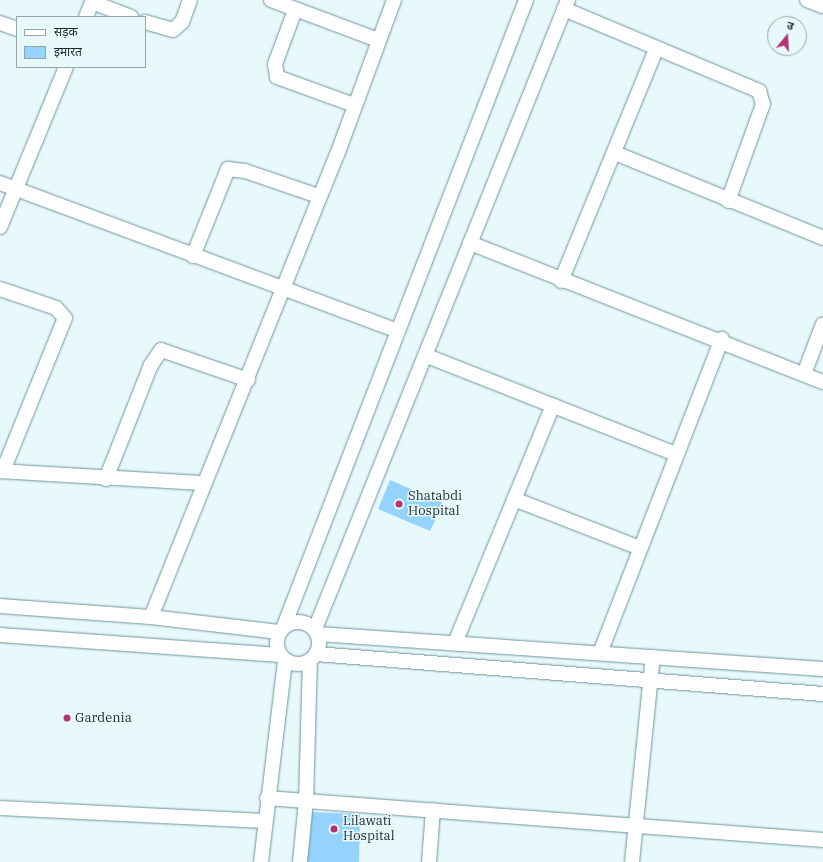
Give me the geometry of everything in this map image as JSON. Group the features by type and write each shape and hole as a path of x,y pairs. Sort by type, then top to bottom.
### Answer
{"street":[{"path":"146,22 173,30 182,22 190,0"},
{"path":"271,0 378,40"},
{"path":"151,617 204,483 248,380 394,0"},
{"path":"262,862 267,798 282,657 277,644 526,0"},
{"path":"807,0 823,6"},
{"path":"86,16 93,1 129,16"},
{"path":"300,862 306,801 313,657 316,632 566,5 656,49 759,91 764,97 728,201"},
{"path":"295,10 275,64 277,77 354,105"},
{"path":"0,23 16,29"},
{"path":"561,281 615,153 656,49"},
{"path":"0,227 66,68"},
{"path":"615,153 728,201 823,238"},
{"path":"193,256 228,169 239,169 318,196"},
{"path":"0,183 282,290 397,331"},
{"path":"470,243 561,281 722,339 823,382"},
{"path":"0,289 56,308 65,318 2,471 204,483"},
{"path":"804,374 823,324"},
{"path":"600,653 676,454 722,339"},
{"path":"106,478 151,365 161,350 171,350 248,380"},
{"path":"427,356 676,454"},
{"path":"455,643 553,405"},
{"path":"514,499 640,548"},
{"path":"0,606 151,617 282,629 303,622 316,632 823,669"},
{"path":"0,636 282,657 297,664 313,657 651,680 823,694"},
{"path":"632,862 634,826 653,657"},
{"path":"267,798 823,840"},
{"path":"0,808 265,821"},
{"path":"429,862 432,810"}],"building":[{"path":"390,480 443,503 430,531 378,509"},
{"path":"309,812 360,814 359,862 307,862"}],"place":[{"name":"Shatabdi Hospital","path":"399,504"},
{"name":"Gardenia","path":"67,718"},
{"name":"Lilawati Hospital","path":"334,829"}]}
